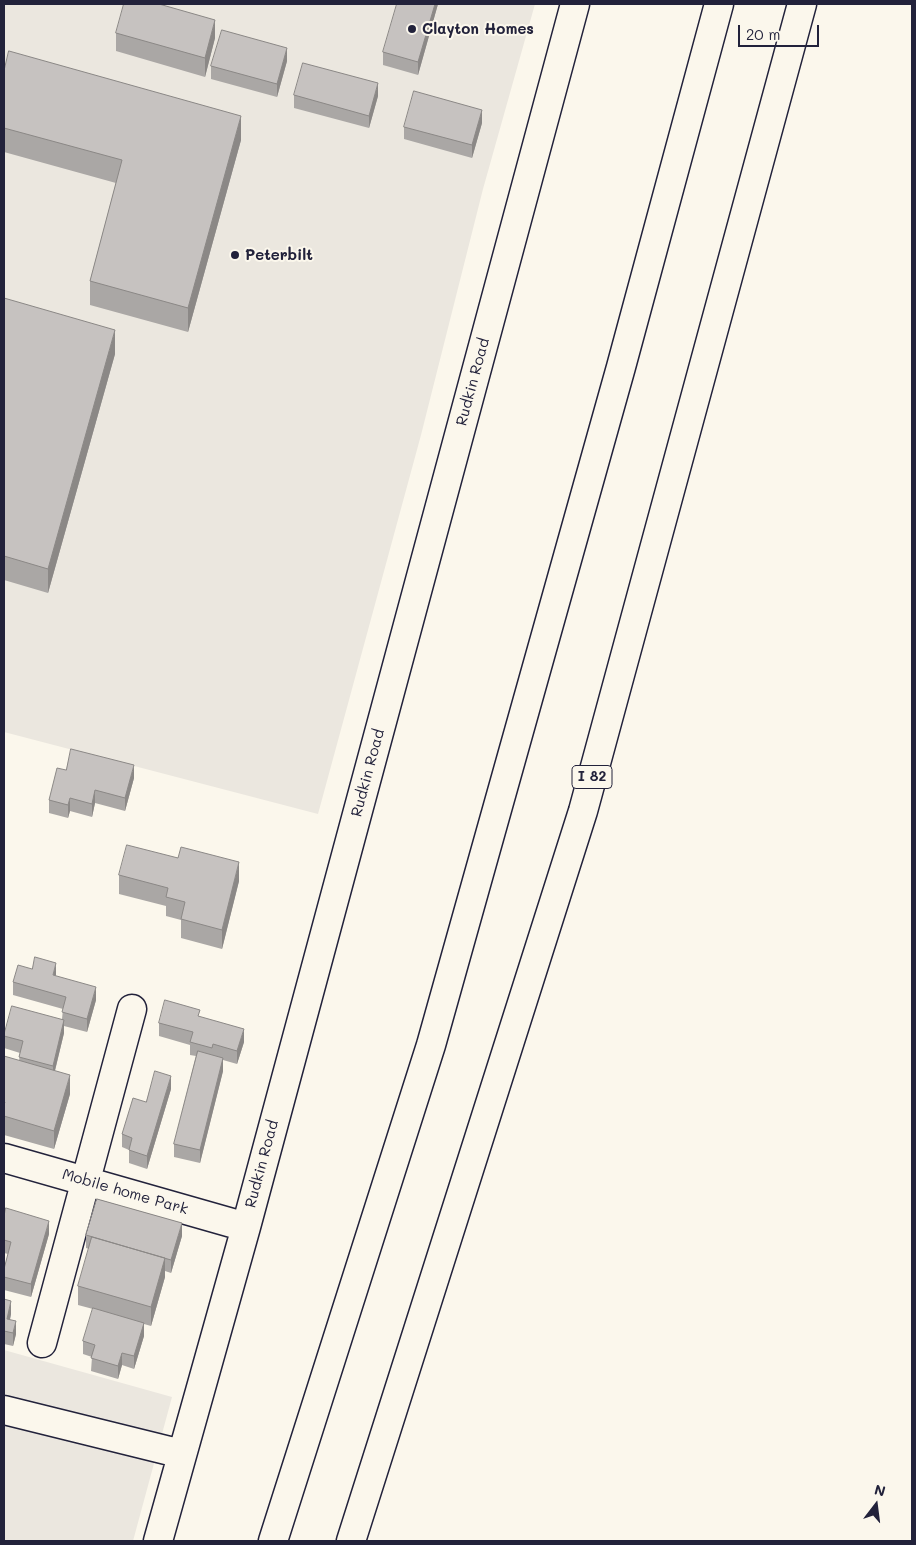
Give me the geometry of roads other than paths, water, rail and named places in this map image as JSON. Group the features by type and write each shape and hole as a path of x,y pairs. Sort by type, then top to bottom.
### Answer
{"main road":[{"name":"Rudkin Road","path":"158,1541 246,1227 575,4"},
{"path":"273,1541 431,1045 622,367 719,4"},
{"name":"I 82","path":"351,1541 583,811 802,4"},
{"path":"42,1342 132,1009"},
{"name":"Mobile home Park","path":"4,1158 246,1227"},
{"path":"4,1410 182,1454"}],"place":[{"name":"Clayton Homes","path":"412,29"},
{"name":"Peterbilt","path":"235,255"}]}
